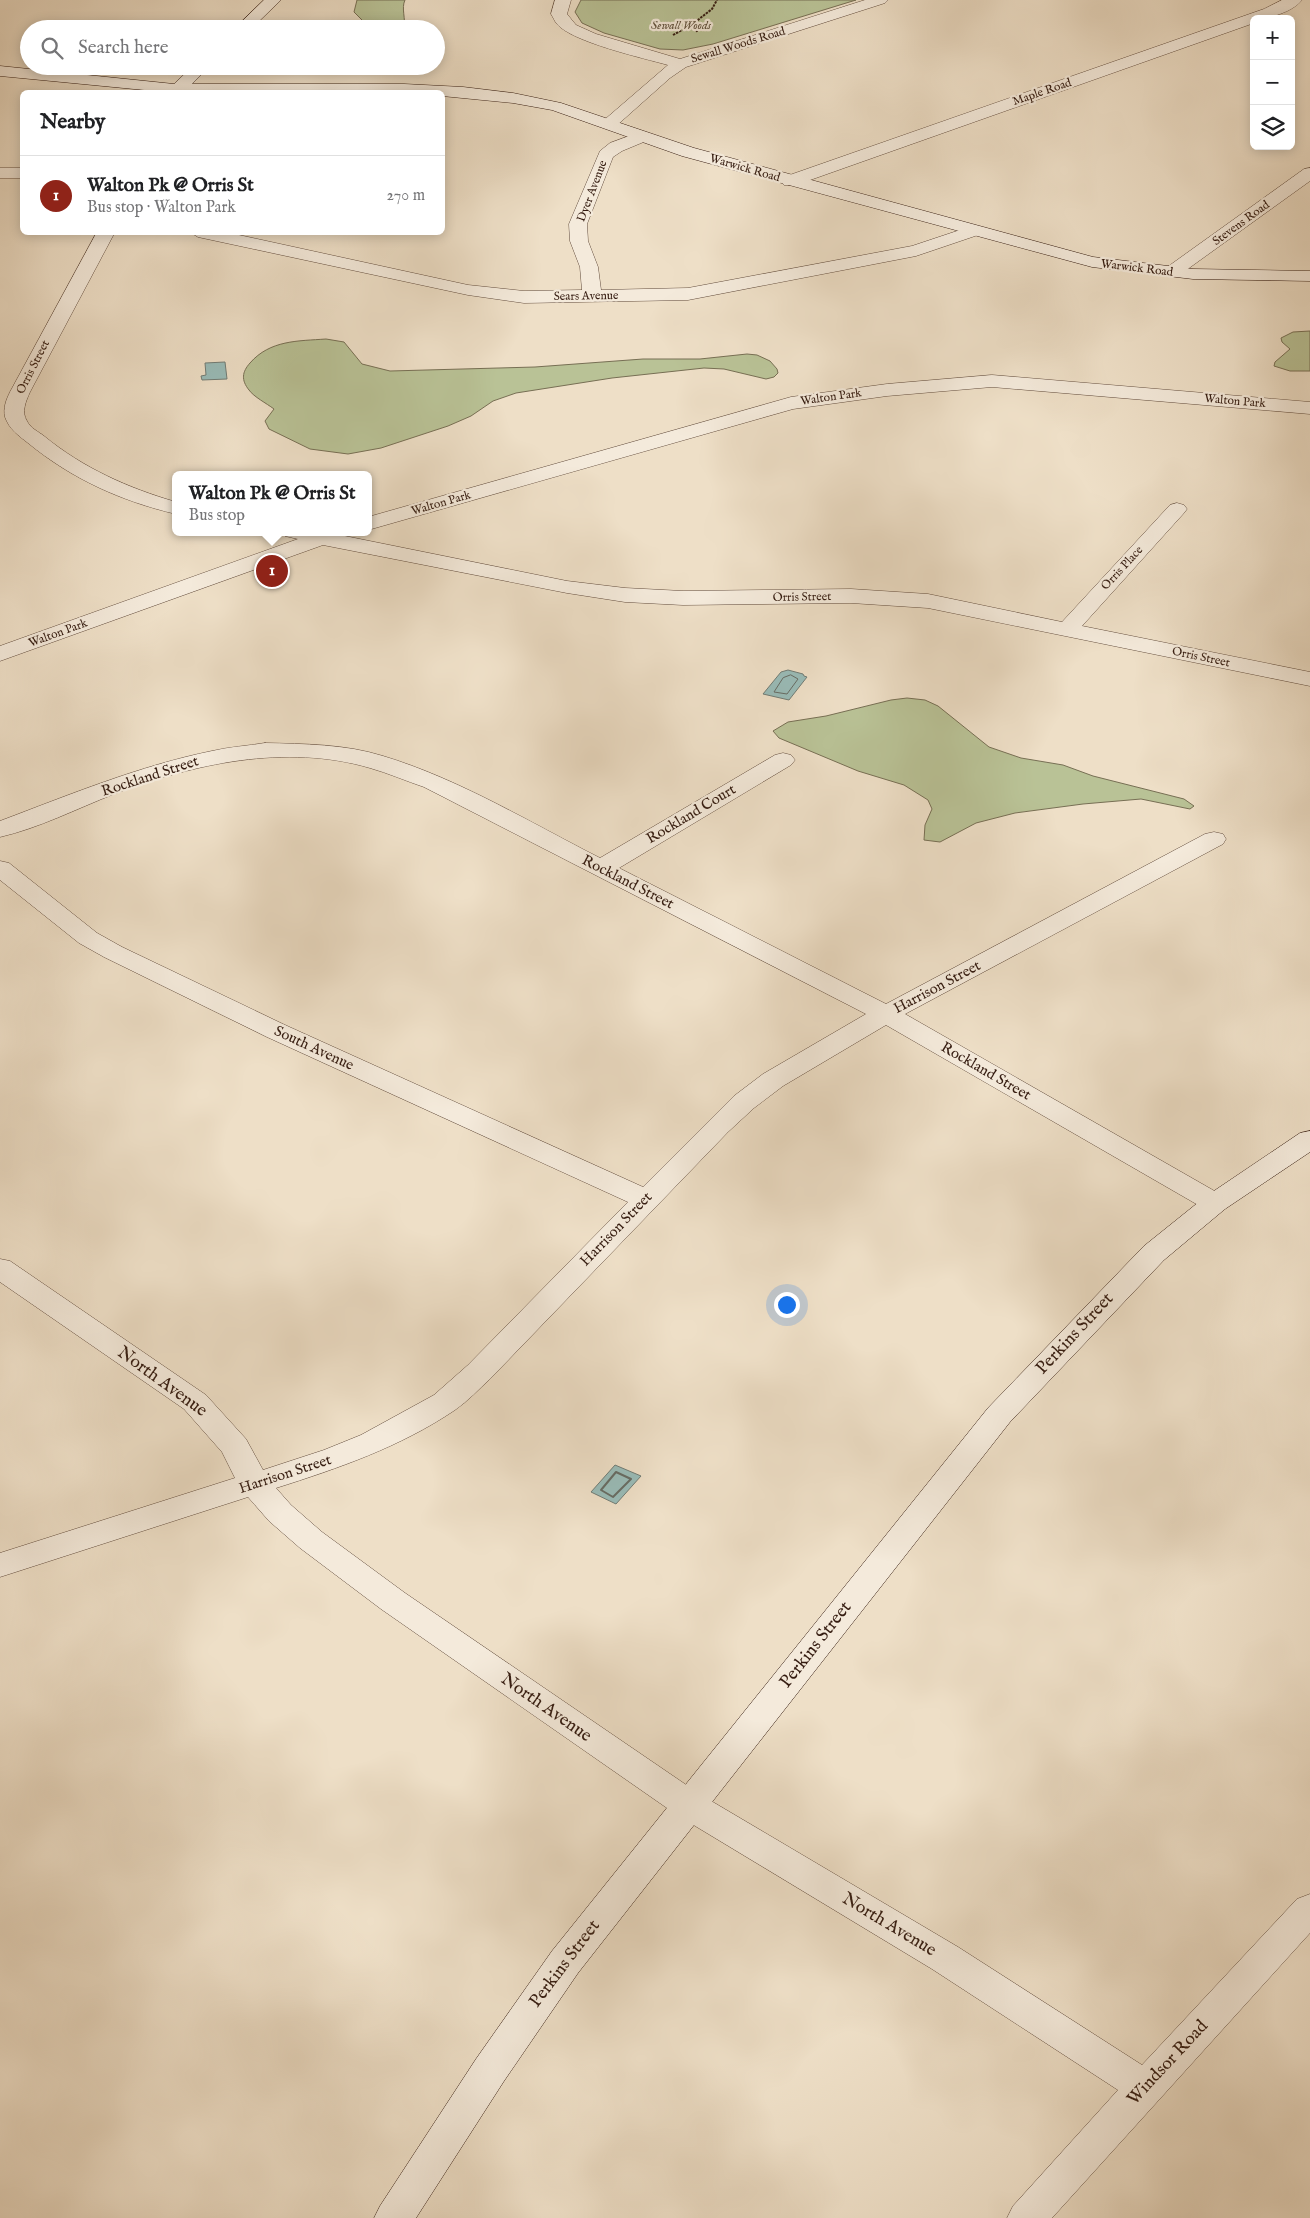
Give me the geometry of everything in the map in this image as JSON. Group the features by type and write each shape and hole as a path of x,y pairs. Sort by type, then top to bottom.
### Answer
{"street":[{"path":"252,20 273,0"},
{"name":"Sewall Woods Road","path":"563,0 559,14 562,22 571,28 591,37 680,64 880,0"},
{"name":"Maple Road","path":"790,181 1259,16 1294,0"},
{"path":"610,124 664,75 680,64"},
{"name":"Warwick Road","path":"0,71 20,73"},
{"name":"Warwick Road","path":"35,75 168,90"},
{"path":"178,90 193,75"},
{"name":"Warwick Road","path":"290,90 424,90"},
{"name":"Warwick Road","path":"445,91 542,104 610,124 640,136 790,181 1092,262 1172,272 1236,276 1310,276"},
{"name":"Dyer Avenue","path":"592,295 589,267 578,234 578,224 606,155 616,147 640,136"},
{"path":"0,173 20,173"},
{"name":"Stevens Road","path":"1172,272 1310,173"},
{"name":"Sears Avenue","path":"212,235 490,294 524,297 660,296 698,293 916,251 972,231"},
{"name":"Orris Street","path":"104,235 22,388 8,418 37,442 75,469 115,488 172,507"},
{"name":"Walton Park","path":"372,523 783,406 831,396 992,381 1310,408"},
{"name":"Orris Place","path":"1068,629 1177,509"},
{"name":"Walton Park","path":"0,654 330,536"},
{"name":"Orris Street","path":"338,536 567,587 616,594 684,598 851,596 909,598 962,607 1310,679"},
{"name":"Rockland Street","path":"0,830 176,765 239,753 302,751 363,758 408,772 886,1014 1215,1203"},
{"name":"Rockland Court","path":"600,868 783,760"},
{"name":"Harrison Street","path":"0,1564 335,1458 372,1443 445,1402 479,1372 644,1199 718,1126 757,1091 886,1014 1214,839"},
{"name":"South Avenue","path":"0,868 88,938 113,952 276,1031 644,1199"},
{"name":"Perkins Street","path":"394,2218 526,2015 565,1962 999,1415 1119,1286 1154,1253 1215,1203 1310,1139"},
{"name":"North Avenue","path":"0,1268 195,1402 211,1418 235,1448 254,1484 280,1513 350,1570 536,1702 689,1805 945,1958 1145,2087"},
{"name":"Windsor Road","path":"1027,2218 1310,1909"}],"green space":[{"path":"357,0 405,0 403,6 404,20 362,20 354,12"},
{"name":"Sewall Woods","path":"581,0 856,0 713,44 683,50 660,49 604,33 582,23 575,12"},
{"path":"1310,331 1310,371 1290,371 1274,366 1275,362 1290,349 1282,342 1281,338 1293,332"},
{"path":"326,339 344,342 362,364 390,371 535,367 643,359 700,359 747,354 757,355 770,361 778,373 774,377 766,379 724,369 704,368 612,378 516,393 493,401 471,416 448,426 381,448 348,454 310,449 269,429 265,421 274,409 251,393 244,379 247,366 266,350 285,343"},
{"path":"907,698 925,700 938,706 989,747 1021,758 1063,765 1093,776 1184,799 1194,806 1190,809 1141,799 1083,804 1015,813 976,823 940,842 924,840 925,825 932,809 928,800 904,785 858,771 779,738 773,731 788,722 826,716 891,700"}],"water":[{"path":"225,362 227,379 202,380 201,376 206,375 205,363"},
{"path":"788,670 807,677 789,700 763,694 781,672"},
{"path":"615,1465 641,1476 616,1504 591,1492"}],"place":[{"name":"Walton Pk @ Orris St","path":"272,571"}]}
